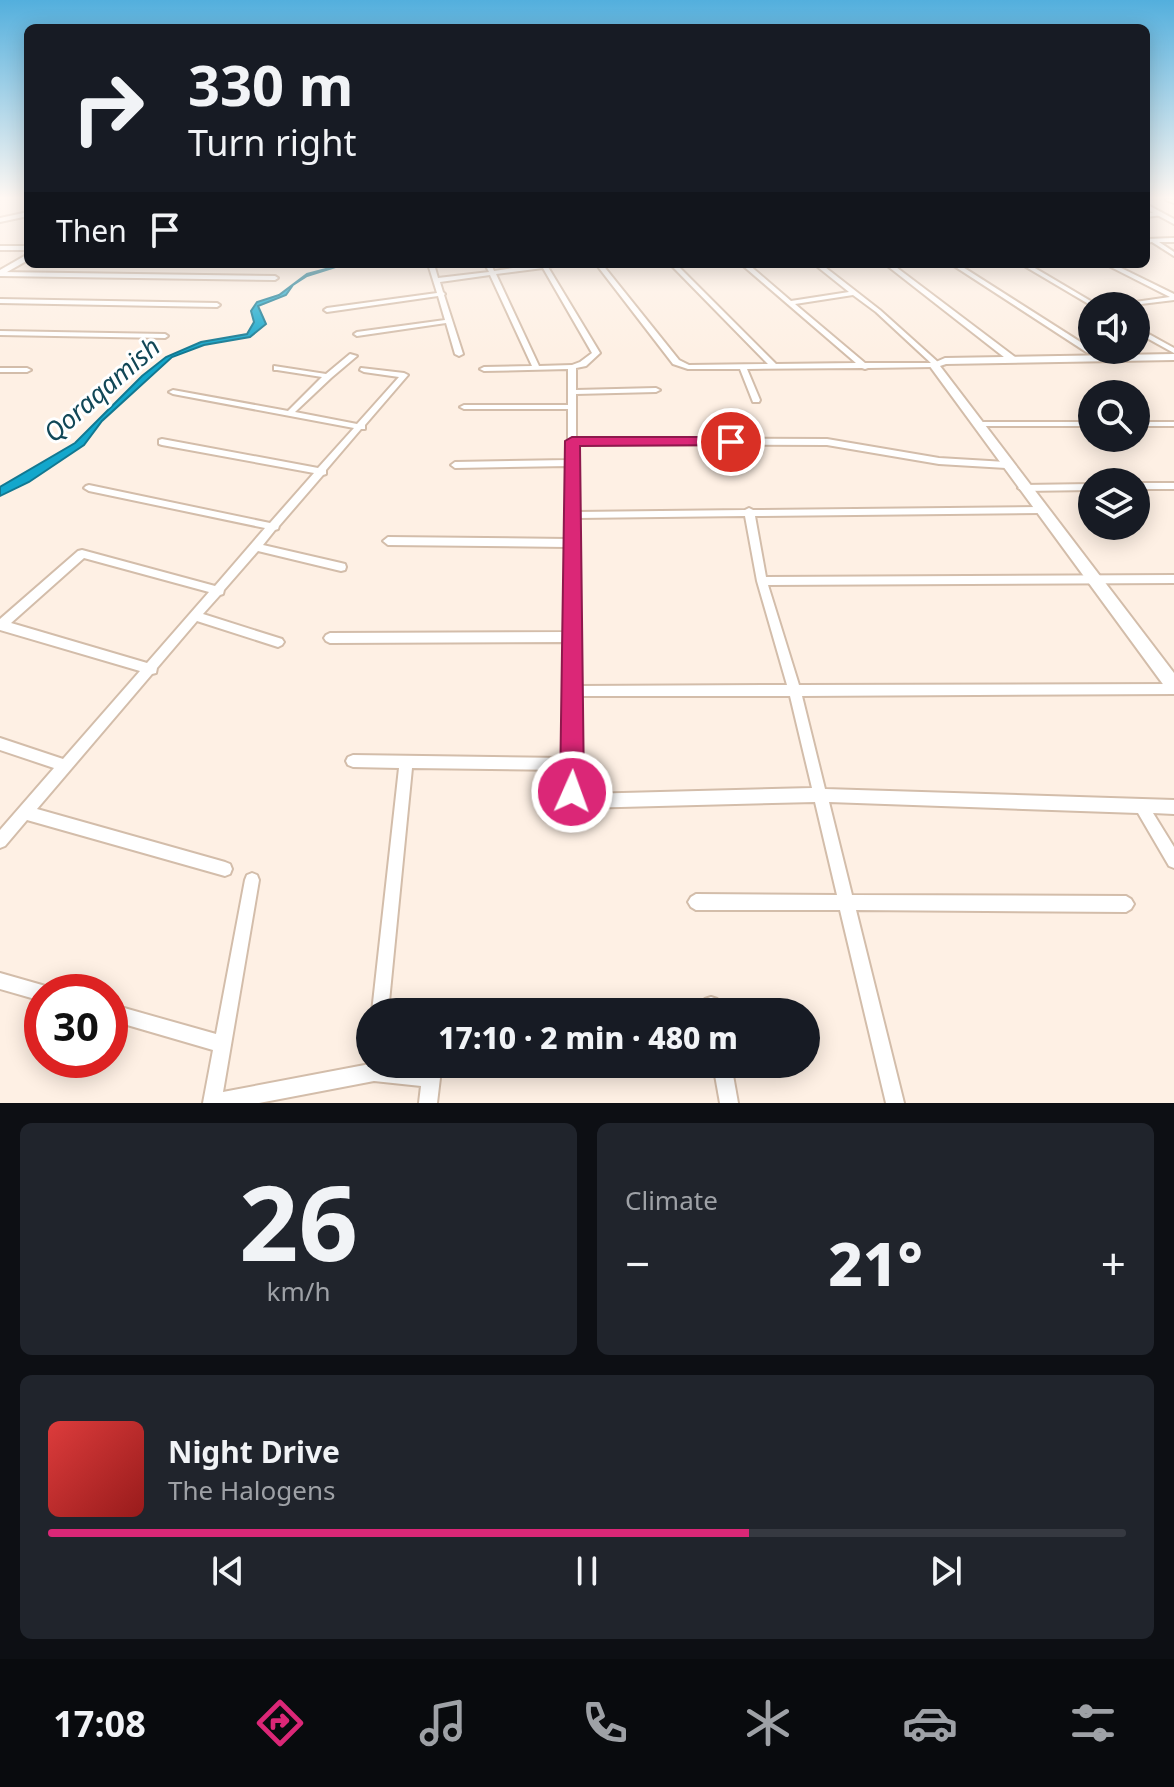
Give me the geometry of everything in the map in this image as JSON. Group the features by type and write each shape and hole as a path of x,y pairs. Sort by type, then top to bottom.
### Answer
{"street":[{"path":"0,274 24,259"},
{"path":"433,268 459,354"},
{"path":"490,268 536,366"},
{"path":"438,280 521,268"},
{"path":"484,369 572,367 583,364 596,353 545,268"},
{"path":"602,268 676,362 688,367 865,367 1078,358"},
{"path":"677,268 775,367"},
{"path":"749,268 865,367"},
{"path":"574,691 1174,688 1167,666 1091,578 934,364 822,268"},
{"path":"893,268 1012,359"},
{"path":"960,268 1078,343"},
{"path":"1031,268 1078,296"},
{"path":"1116,268 1174,297"},
{"path":"0,274 275,278"},
{"path":"789,303 855,293"},
{"path":"327,310 442,294"},
{"path":"1150,301 1174,297"},
{"path":"0,301 217,305"},
{"path":"357,334 449,321"},
{"path":"0,333 165,336"},
{"path":"1150,337 1174,351"},
{"path":"290,413 353,356"},
{"path":"1150,357 1174,357"},
{"path":"572,367 572,792 582,801 818,795 1174,807"},
{"path":"743,367 756,400"},
{"path":"277,368 328,376"},
{"path":"0,370 27,370"},
{"path":"0,841 404,375 364,370"},
{"path":"573,392 656,390"},
{"path":"173,392 362,427"},
{"path":"464,407 571,407"},
{"path":"980,424 1078,424"},
{"path":"1150,424 1174,424"},
{"path":"572,441 827,442 939,461 1006,465"},
{"path":"162,442 323,472"},
{"path":"455,465 574,463"},
{"path":"1150,486 1174,486"},
{"path":"1023,488 1078,487"},
{"path":"89,488 275,527"},
{"path":"574,515 1040,510"},
{"path":"749,511 762,581 794,688 895,1103"},
{"path":"388,541 573,543"},
{"path":"258,547 341,567"},
{"path":"0,626 82,554 219,591"},
{"path":"762,581 1174,579"},
{"path":"197,617 278,642"},
{"path":"0,626 152,669"},
{"path":"330,638 574,637"},
{"path":"0,744 66,766"},
{"path":"353,761 573,764"},
{"path":"381,998 406,762"},
{"path":"1142,807 1174,861"},
{"path":"26,813 225,869"},
{"path":"252,880 212,1102 356,1072"},
{"path":"696,902 844,900 1126,904"},
{"path":"0,981 24,988"},
{"path":"128,1017 221,1044"},
{"path":"428,1103 431,1078"},
{"path":"725,1078 729,1103"}],"water":[{"path":"332,268 307,276 293,285 286,295 258,306 266,324 250,337 204,345 172,357 102,421 84,445 29,482 0,496 0,487 75,443 142,376 166,357 201,342 247,334 254,322 251,311 257,302 279,295 307,274"}],"route":[{"path":"572,792 572,441 731,442"}],"water label":[{"name":"Qoraqamish","path":"102,390"}]}
